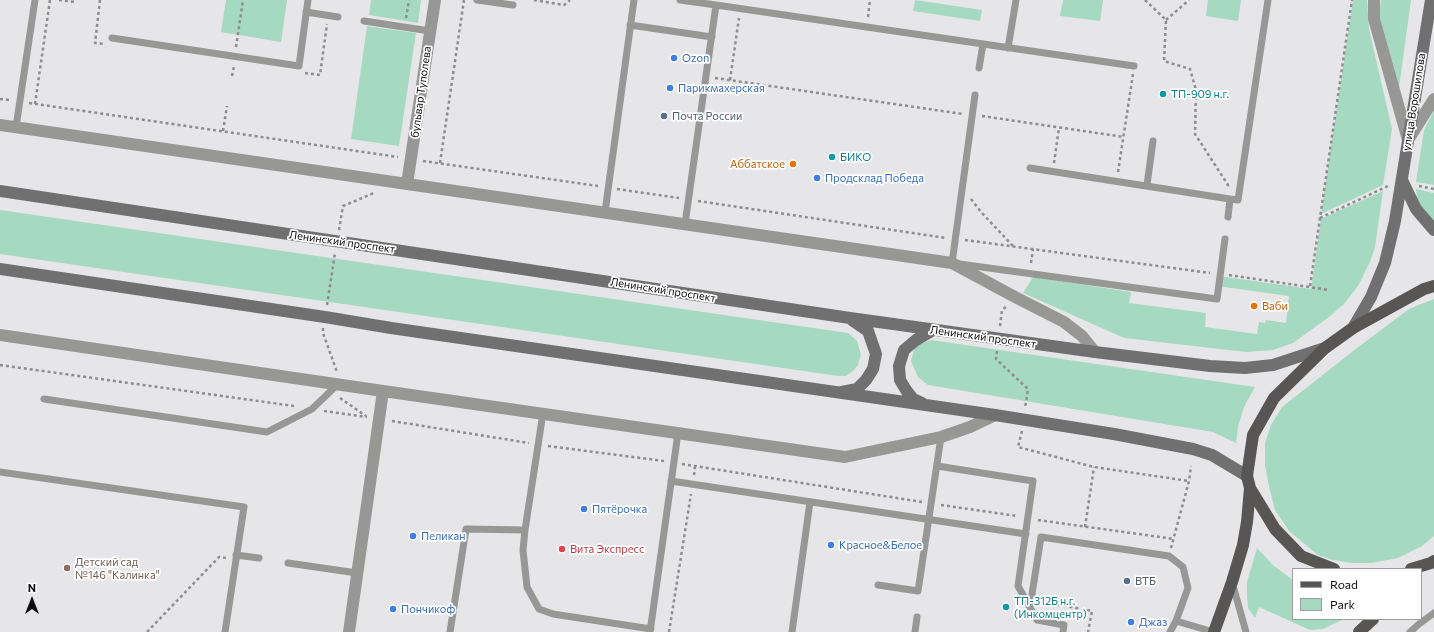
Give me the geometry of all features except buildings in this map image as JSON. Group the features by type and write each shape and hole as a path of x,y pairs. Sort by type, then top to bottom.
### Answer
{"main road":[{"name":"улица Ворошилова","path":"1353,328 1371,297 1385,263 1395,221 1431,0"},
{"path":"1402,180 1416,209 1434,230"},
{"name":"Ленинский проспект","path":"0,191 850,318 1095,352 1245,368 1273,365 1325,348"},
{"path":"0,270 995,415 1114,434 1194,449 1212,455 1247,476"},
{"path":"1331,568 1301,556 1275,528 1250,488 1247,476 1253,434 1274,398 1325,348 1353,328 1424,289 1434,286"},
{"path":"837,393 857,389 866,380 873,369 876,354 868,331 850,318"},
{"path":"929,406 913,399 906,390 900,380 899,366 904,350 916,340 933,330"},
{"path":"1214,632 1232,582 1243,545 1250,488"},
{"path":"1414,568 1432,562"},
{"path":"1422,571 1432,562"},
{"path":"1359,632 1372,620"}],"street":[{"name":"бульвар Туполева","path":"407,184 434,0"},
{"path":"1374,0 1374,19 1408,140"},
{"path":"1408,140 1434,99"},
{"path":"0,125 952,262 1014,297 1064,322 1082,336 1095,352"},
{"path":"0,335 383,392 543,413 845,457 941,437 970,427 995,415"},
{"path":"349,632 383,392"}],"lane":[{"path":"16,127 35,0"},
{"path":"112,38 299,66 308,0"},
{"path":"477,0 513,5"},
{"path":"605,212 634,0"},
{"path":"680,0 983,44 1133,69"},
{"path":"1008,48 1016,0"},
{"path":"1030,168 1238,200 1268,0"},
{"path":"685,224 716,5"},
{"path":"306,12 338,17"},
{"path":"364,21 430,31"},
{"path":"630,25 712,36"},
{"path":"979,68 983,44"},
{"path":"975,95 952,262 1217,299 1225,239"},
{"path":"1147,185 1153,141"},
{"path":"1228,217 1229,198"},
{"path":"44,399 267,432 312,409 339,385"},
{"path":"543,413 523,550 527,587 539,609 553,614 650,630 678,433"},
{"path":"878,585 918,591 941,437"},
{"path":"937,466 1033,481 1018,586 1037,620 1064,625 1063,632"},
{"path":"0,472 244,507 226,632"},
{"path":"671,481 1026,534"},
{"path":"792,632 810,502"},
{"path":"450,632 466,529 525,530"},
{"path":"1030,607 1041,537 1169,556 1183,567 1188,588 1176,621 1170,632"},
{"path":"236,557 259,558"},
{"path":"288,563 357,573"},
{"path":"1232,582 1246,632"},
{"path":"1410,632 1434,613"},
{"path":"915,632 917,617"},
{"path":"1176,621 1214,632"}],"path":[{"path":"35,104 50,0"},
{"path":"59,0 74,2 75,0"},
{"path":"232,76 243,0"},
{"path":"406,22 409,0"},
{"path":"440,163 464,0"},
{"path":"534,0 564,5 570,0"},
{"path":"866,27 870,0"},
{"path":"1145,0 1166,20"},
{"path":"1189,0 1166,20 1164,61 1190,69 1196,90 1195,134 1228,186 1229,198"},
{"path":"1310,286 1352,0"},
{"path":"1117,181 1133,69"},
{"path":"706,76 1124,137"},
{"path":"0,99 955,239 1310,286 1329,290"},
{"path":"223,132 227,106"},
{"path":"1053,171 1059,128"},
{"path":"1320,218 1402,180 1416,186 1434,189"},
{"path":"962,187 981,212 1013,247"},
{"path":"366,417 340,399 339,385 323,333 343,206 378,191"},
{"path":"1029,273 1033,249"},
{"path":"1014,297 1002,310 996,359 1028,389 1024,420 1018,447 1094,467 1189,481"},
{"path":"0,365 366,417 538,444 695,466 1085,527 1174,539 1189,481 1191,466"},
{"path":"670,632 695,466"},
{"path":"1085,527 1094,467"},
{"path":"1050,538 1053,522"},
{"path":"147,632 219,557 236,557"},
{"path":"1038,601 1092,611 1088,632"}],"green space":[{"path":"226,0 287,0 281,42 221,32"},
{"path":"371,0 421,0 418,23 369,15"},
{"path":"915,0 982,10 980,21 913,11"},
{"path":"1063,0 1103,0 1100,21 1060,16"},
{"path":"1208,0 1241,0 1238,21 1206,16"},
{"path":"1353,0 1367,0 1369,29 1392,129 1383,185 1321,214"},
{"path":"1381,0 1411,0 1399,88 1379,18"},
{"path":"367,26 416,33 399,146 351,139"},
{"path":"1434,111 1434,185 1416,182 1424,130"},
{"path":"1416,189 1434,193 1434,226 1426,216 1417,198"},
{"path":"1383,191 1375,247 1370,262 1358,286 1344,304 1329,317 1293,343 1273,350 1246,352 1124,338 1023,293 1033,277 1131,292 1129,303 1206,313 1205,327 1257,334 1259,322 1265,323 1266,320 1286,323 1289,296 1217,286 1218,276 1311,289 1321,219"},
{"path":"0,210 848,333 857,341 861,355 858,365 853,371 846,376 838,376 0,254"},
{"path":"1434,299 1434,536 1422,546 1398,558 1371,563 1352,563 1333,560 1318,555 1289,531 1275,510 1265,465 1265,443 1271,425 1282,407 1357,348 1409,309"},
{"path":"931,340 1255,387 1244,407 1238,427 1236,443 1213,432 928,385 918,377 911,361 915,346"},
{"path":"1257,548 1274,566 1292,579 1292,620 1342,620 1323,629 1310,630 1259,607 1255,618 1248,608 1247,582"}],"place":[{"name":"Ozon","path":"674,58"},
{"name":"Парикмахерская","path":"670,88"},
{"name":"ТП-909 н.г.","path":"1163,94"},
{"name":"Почта России","path":"664,116"},
{"name":"БИКО","path":"832,157"},
{"name":"Аббатское","path":"793,164"},
{"name":"Продсклад Победа","path":"817,178"},
{"name":"Ваби","path":"1254,306"},
{"name":"Пятёрочка","path":"584,509"},
{"name":"Пеликан","path":"413,536"},
{"name":"Красное&Белое","path":"831,545"},
{"name":"Вита Экспресс","path":"562,549"},
{"name":"Детский сад №146 \"Калинка\"","path":"67,568"},
{"name":"ВТБ","path":"1127,581"},
{"name":"ТП-312Б н.г. (Инкомцентр)","path":"1006,607"},
{"name":"Пончикоф","path":"393,609"},
{"name":"Джаз","path":"1131,622"}]}
